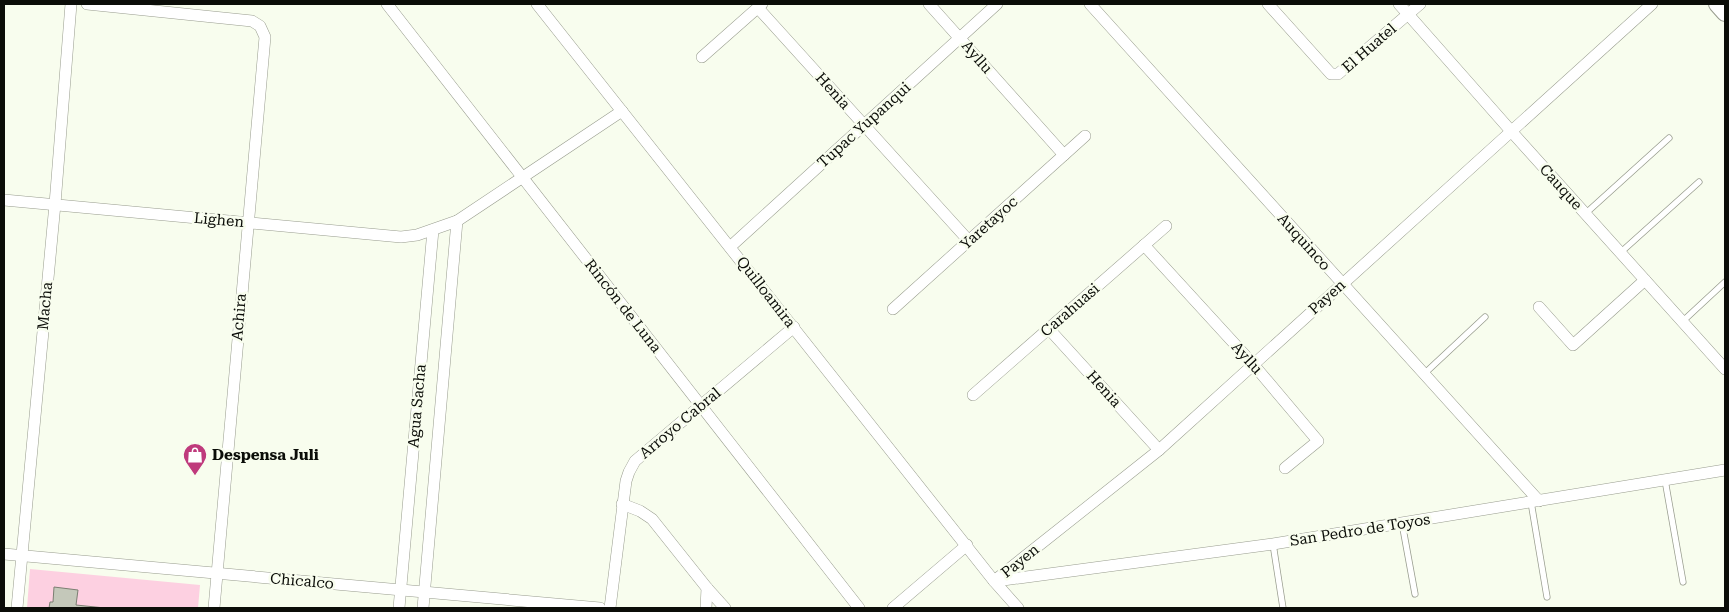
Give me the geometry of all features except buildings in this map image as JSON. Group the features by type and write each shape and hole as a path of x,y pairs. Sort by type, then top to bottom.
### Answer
{"main road":[{"path":"1717,4 1725,13"}],"street":[{"name":"Macha","path":"17,608 55,204 71,4"},
{"name":"Achira","path":"87,4 252,21 260,26 265,37 214,608"},
{"name":"Rincón de Luna","path":"386,4 859,608"},
{"name":"Quilloamira","path":"537,4 994,581 1018,608"},
{"name":"Ayllu","path":"929,4 1064,155"},
{"name":"Tupac Yupanqui","path":"730,247 997,4"},
{"name":"Auquinco","path":"1090,4 1424,374 1535,501"},
{"name":"El Huatel","path":"1268,4 1331,74 1338,74 1420,4"},
{"name":"Cauque","path":"1399,4 1725,369"},
{"name":"Payen","path":"994,581 1159,450 1341,283 1652,4"},
{"path":"702,57 760,6"},
{"name":"Henia","path":"760,6 969,241"},
{"path":"433,230 457,221 622,111"},
{"name":"Yaretayoc","path":"893,309 1085,136"},
{"name":"Lighen","path":"4,200 401,237 418,235 433,230"},
{"name":"Agua Sacha","path":"423,608 457,221"},
{"name":"Carahuasi","path":"973,395 1166,226"},
{"name":"Agua Sacha","path":"400,608 433,230"},
{"name":"Ayllu","path":"1144,245 1253,364 1318,441 1285,468"},
{"path":"1539,307 1573,346 1645,280"},
{"name":"Arroyo Cabral","path":"610,608 622,504 626,481 635,461 794,327"},
{"name":"Henia","path":"1049,329 1159,450"},
{"name":"San Pedro de Toyos","path":"994,581 1273,544 1725,470"},
{"path":"622,504 640,511 652,519 725,608"},
{"path":"893,608 967,545"},
{"name":"Chicalco","path":"4,554 600,608"},
{"path":"706,608 707,588"}],"lane":[{"path":"1586,214 1669,138"},
{"path":"1620,253 1698,182"},
{"path":"1683,321 1725,282"},
{"path":"1424,374 1485,317"},
{"path":"1666,480 1683,582"},
{"path":"1535,501 1547,597"},
{"path":"1402,523 1414,594"},
{"path":"1273,544 1283,608"}],"shaded area":[{"path":"30,569 200,585 198,608 27,608"}],"place":[{"name":"Despensa Juli","path":"195,476"}]}
